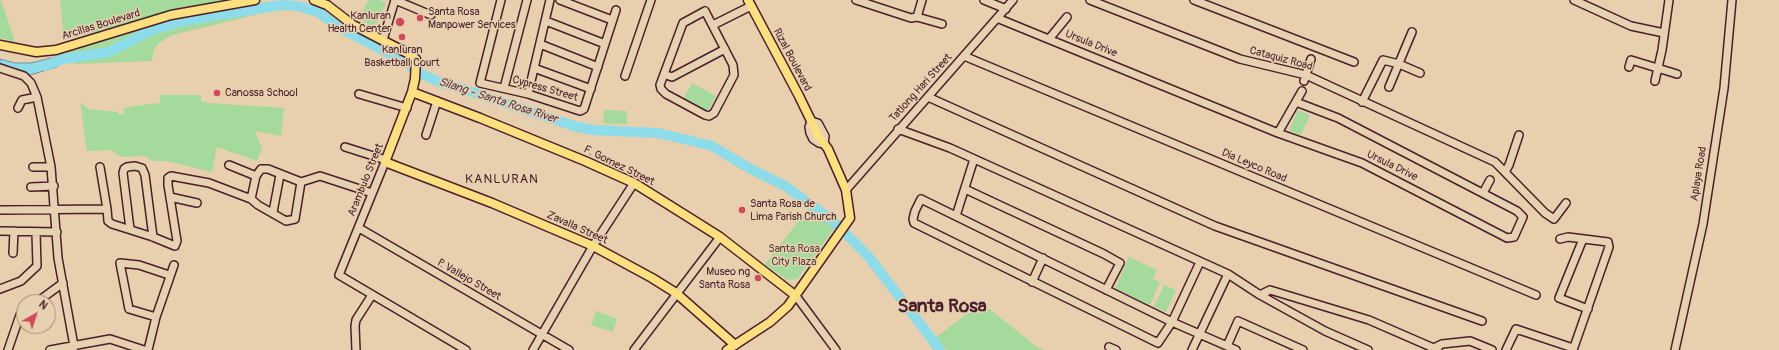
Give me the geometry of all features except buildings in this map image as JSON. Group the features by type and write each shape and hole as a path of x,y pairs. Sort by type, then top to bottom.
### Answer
{"main road":[{"name":"Arcillas Boulevard","path":"0,45 36,52 56,50 171,15 255,0"},
{"path":"314,0 327,4 353,25 416,59 415,79 412,92"},
{"name":"Rizal Boulevard","path":"727,350 738,347 788,306 850,218 846,190 824,144 750,3"},
{"name":"F. Gomez Street","path":"412,92 585,161 634,183 720,237 796,296"},
{"name":"Arambulo Street","path":"385,161 412,92"},
{"name":"Zavalla Street","path":"385,161 492,203 593,246 652,278 676,293 738,347"}],"street":[{"path":"383,40 395,0 432,15"},
{"name":"Cypress Street","path":"501,0 480,83 528,94 580,111 584,109 616,10"},
{"path":"504,88 527,0"},
{"path":"528,94 550,0"},
{"path":"560,0 612,20"},
{"path":"625,76 651,0"},
{"path":"856,0 869,2 914,18 942,24"},
{"path":"914,18 922,0"},
{"path":"984,0 1006,9"},
{"name":"Tatlong Hari Street","path":"846,190 898,129 928,98 1013,0"},
{"name":"Cataquiz Road","path":"1090,0 1240,59 1305,78 1495,162 1545,213 1554,218 1566,203"},
{"path":"1194,0 1313,53 1354,62"},
{"path":"1574,0 1631,26 1664,33"},
{"path":"1655,81 1659,67 1669,0"},
{"name":"Aplaya Road","path":"1675,350 1703,224 1724,88 1732,0"},
{"path":"713,25 750,3"},
{"path":"705,11 725,49 733,65 734,75 714,113 709,116 705,115 663,92 660,85 683,23 705,11"},
{"path":"1049,38 1067,17"},
{"name":"Ursula Drive","path":"998,18 1278,133 1362,163 1507,238 1514,237 1523,217 1516,211 1338,118 1296,102"},
{"path":"546,21 605,44"},
{"path":"1389,87 1412,32"},
{"path":"540,44 598,67"},
{"path":"664,74 672,77 725,49"},
{"path":"1305,78 1313,53"},
{"name":"Dia Leyco Road","path":"964,56 1536,295"},
{"path":"1362,102 1384,60 1399,64 1420,73"},
{"path":"1629,67 1631,60 1659,67 1677,74"},
{"path":"0,68 24,76 31,83 37,97 54,186 54,211 57,232 58,258 74,348"},
{"path":"534,68 590,90"},
{"path":"1278,133 1302,91"},
{"path":"359,94 407,108"},
{"path":"18,108 22,100 37,97"},
{"path":"928,98 1215,226 1482,321"},
{"path":"426,135 436,101"},
{"path":"811,120 818,123 825,136 824,144 818,143 813,139 809,127 811,120"},
{"path":"898,129 974,159 1228,274 1260,295 1325,331 1368,350"},
{"path":"1505,172 1509,165 1519,135"},
{"path":"345,147 385,161"},
{"path":"956,216 974,159"},
{"name":"Arambulo Street","path":"372,295 339,276 385,161"},
{"path":"33,167 51,166"},
{"path":"130,229 123,173 124,169 127,167 135,166 142,168 145,175 153,237"},
{"path":"228,166 256,176"},
{"path":"100,167 108,221 112,224 153,237 177,249 168,178 171,176 210,184 251,199 258,205 273,212 286,221 296,219 301,182"},
{"path":"251,199 256,176 261,169 268,169 301,182 320,176 372,193"},
{"path":"273,212 280,175"},
{"path":"1483,193 1490,180"},
{"path":"533,350 593,246 634,183"},
{"path":"31,187 54,186"},
{"path":"965,190 1104,254 1120,263 1106,290"},
{"path":"170,197 197,203"},
{"path":"1200,262 1172,322 1158,343 914,223 913,219 915,211 921,200 1172,322 1236,350"},
{"path":"0,210 54,211 107,209"},
{"name":"P. Vallejo Street","path":"359,228 570,350"},
{"path":"0,231 36,233 57,232"},
{"path":"13,253 14,231"},
{"path":"0,289 21,281 37,266 36,233"},
{"path":"634,350 720,237"},
{"path":"1506,350 1516,329 1573,349 1610,247 1608,242 1568,237 1560,239"},
{"path":"1583,239 1560,298 1588,309"},
{"path":"1032,282 1043,258"},
{"path":"156,317 129,309 120,263 140,265 170,275"},
{"path":"148,350 156,317 174,265"},
{"path":"1192,350 1228,274"},
{"path":"48,294 63,283"},
{"path":"1260,295 1270,290 1369,320 1436,349 1442,344 1470,341 1492,350"},
{"path":"356,350 356,320 372,295 466,350"},
{"path":"796,296 836,350"},
{"path":"1227,346 1238,321 1303,350"},
{"path":"8,350 16,327"},
{"path":"50,350 74,348 110,339 144,350"}],"green space":[{"path":"1,0 15,42 0,38"},
{"path":"60,0 236,0 176,11 64,40"},
{"path":"368,0 379,0 386,3 375,27 359,20"},
{"path":"262,1 267,12 172,35 159,43 154,50 152,61 74,64 75,58 63,59 62,52 180,16"},
{"path":"692,83 716,96 708,112 683,99"},
{"path":"160,95 201,95 201,101 208,103 284,108 281,136 255,131 262,149 257,161 217,147 212,172 166,161 153,161 145,156 121,157 111,150 87,151 80,102 88,109 117,112 120,115 125,112 122,109 160,103"},
{"path":"604,110 627,111 627,124 603,123"},
{"path":"1298,110 1310,115 1301,135 1289,130"},
{"name":"Santa Rosa City Plaza","path":"808,209 835,228 797,279 787,280 765,264"},
{"path":"1129,257 1157,270 1153,279 1160,282 1150,305 1115,289"},
{"path":"1164,285 1176,290 1166,312 1154,307"},
{"path":"982,303 1037,347 1044,350 947,350 936,337"},
{"path":"596,311 617,319 613,332 591,325"}],"water":[{"path":"55,57 57,67 30,75 0,67 0,59 15,63 31,63"}],"waterway":[{"name":"Silang - Santa Rosa River","path":"45,66 63,59 109,52 152,30 188,20 281,5 297,6 318,12 340,28 408,63 415,71 444,84 574,126 592,130 658,133 712,146 747,167 785,186 832,220 869,257 940,350"}],"place":[{"name":"Santa Rosa Manpower Services","path":"420,18"},
{"name":"Kanluran Health Center","path":"400,22"},
{"name":"Kanluran Basketball Court","path":"402,37"},
{"name":"Canossa School","path":"217,93"},
{"name":"Santa Rosa de Lima Parish Church","path":"742,210"},
{"name":"Museo ng Santa Rosa","path":"758,278"}],"district":[{"name":"KANLURAN","path":"502,180"},
{"name":"Santa Rosa","path":"942,307"}]}
